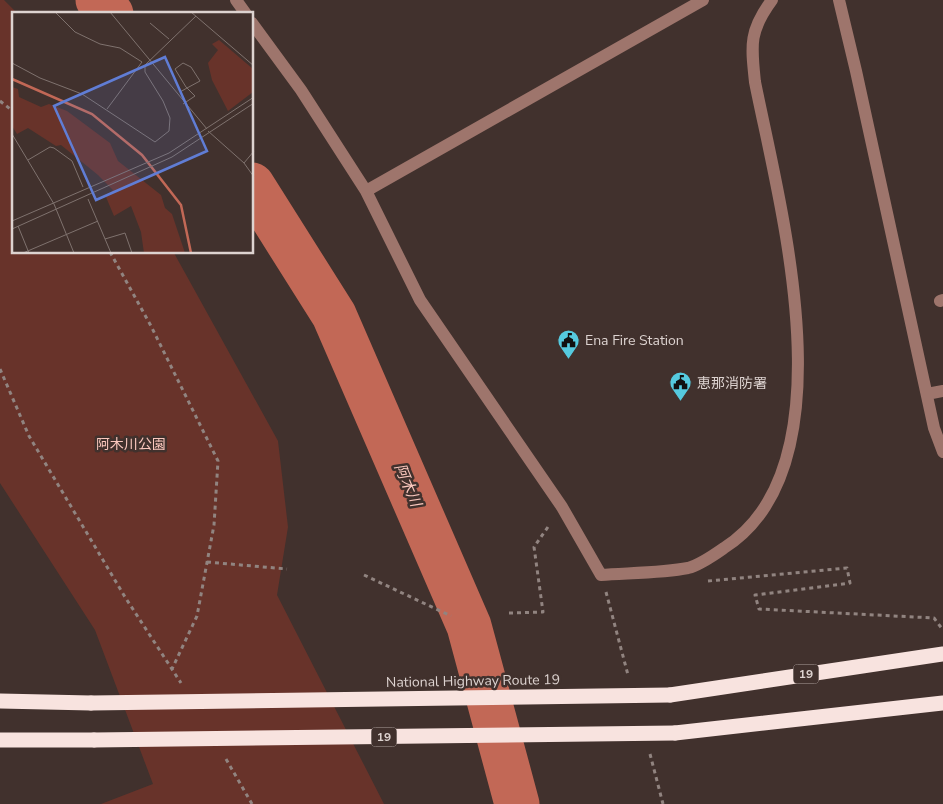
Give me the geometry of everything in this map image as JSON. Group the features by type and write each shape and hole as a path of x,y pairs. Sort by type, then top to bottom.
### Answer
{"highway":[{"name":"National Highway Route 19","path":"0,701 91,703 670,695 943,654"},
{"name":"19","path":"0,740 675,733 943,703"}],"street":[{"path":"236,0 245,12"},
{"path":"366,191 703,0"},
{"path":"254,26 301,90 366,191 420,300 562,507 601,575 688,568 737,540 756,521 769,499 788,452 797,395 798,338 796,315 790,264 755,82 752,57 756,23 772,0"},
{"path":"838,0 856,71 934,428 943,452"},
{"path":"927,394 943,391"}],"path":[{"path":"0,101 12,110"},
{"path":"111,254 151,326 218,461 214,525 198,616 172,669"},
{"path":"0,369 29,436 124,596 182,686"},
{"path":"509,613 543,612 534,547 562,507"},
{"path":"207,562 287,569"},
{"path":"702,582 846,568 850,583 755,595 759,609 934,618 943,630"},
{"path":"364,575 451,616"},
{"path":"605,590 614,589"},
{"path":"222,753 252,804"}],"green space":[{"name":"阿木川公園","path":"0,0 4,0 16,12 12,12 12,254 175,254 278,441 288,527 277,595 384,804 101,804 153,784 95,630 0,483"}],"waterway":[{"name":"阿木川","path":"98,0 109,12"},
{"name":"阿木川","path":"254,188 334,315 469,626 517,804"}],"place":[{"name":"Ena Fire Station","path":"569,359"},
{"name":"恵那消防署","path":"681,402"}]}
